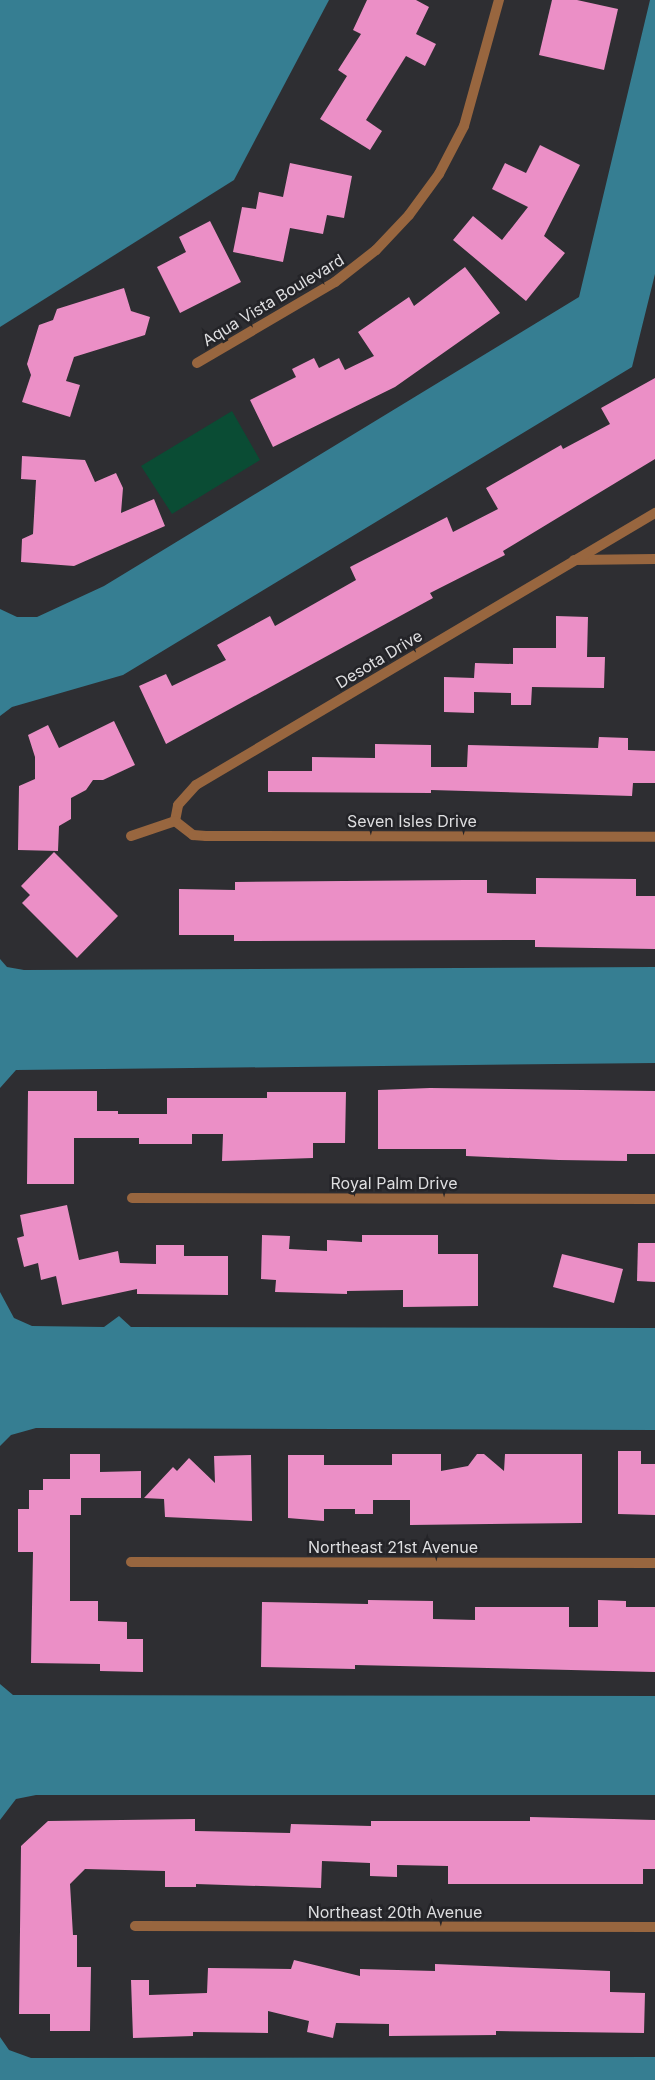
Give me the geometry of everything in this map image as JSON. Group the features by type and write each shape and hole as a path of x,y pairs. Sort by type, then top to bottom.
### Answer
{"street":[{"name":"Aqua Vista Boulevard","path":"197,363 335,282 376,250 409,215 439,174 464,126 499,0"},
{"name":"Desota Drive","path":"176,821 178,805 196,785 571,560 655,513"},
{"path":"571,560 655,559"},
{"path":"131,836 176,821"},
{"name":"Seven Isles Drive","path":"176,821 193,835 206,836 655,837"},
{"name":"Royal Palm Drive","path":"132,1198 655,1199"},
{"name":"Northeast 21st Avenue","path":"130,1562 655,1563"},
{"name":"Northeast 20th Avenue","path":"135,1926 655,1928"}],"green space":[{"path":"232,411 260,460 172,514 141,466"}],"water":[{"path":"0,0 329,0 234,180 0,327"},
{"path":"650,0 655,0 655,274 632,367 123,675 12,707 0,716 0,609 17,617 37,617 104,586 579,297"},
{"path":"0,959 7,967 24,970 655,967 655,1063 16,1070 0,1088"},
{"path":"0,1292 14,1318 32,1326 104,1327 119,1316 131,1327 655,1328 655,1430 36,1428 11,1435 0,1446"},
{"path":"0,1684 13,1695 655,1696 655,1795 36,1795 16,1799 0,1820"},
{"path":"0,2037 9,2050 31,2058 655,2057 655,2080 0,2080"}],"building":[{"path":"367,0 416,0 429,7 416,34 436,44 425,66 406,56 366,120 382,131 370,150 320,119 347,76 338,70 361,34 353,30"},
{"path":"552,0 577,0 618,9 604,70 539,55"},
{"path":"540,145 580,165 544,236 565,253 526,301 453,240 473,216 502,240 528,207 492,189 505,163 526,173"},
{"path":"290,163 352,176 344,218 327,215 323,234 290,228 283,262 233,252 242,207 256,209 259,192 283,197"},
{"path":"210,221 241,282 180,313 157,267 186,252 179,237"},
{"path":"465,267 500,313 395,387 273,447 250,400 296,377 292,369 314,358 319,368 339,358 345,370 374,356 358,332 409,297 414,306"},
{"path":"124,288 131,311 150,317 145,335 74,357 66,381 80,385 70,417 22,402 31,375 27,364 39,325 53,320 57,309"},
{"path":"655,378 655,459 503,551 505,555 430,593 433,598 166,744 139,686 166,674 172,686 226,660 217,645 270,616 275,626 356,580 350,567 447,517 453,532 498,509 486,488 561,445 563,449 610,424 601,408"},
{"path":"22,456 85,460 95,482 116,473 123,488 121,513 154,499 165,526 74,566 21,562 22,539 33,534 36,480 21,479"},
{"path":"556,616 588,617 587,657 605,657 604,688 532,687 531,705 511,705 511,693 474,692 474,713 444,712 444,677 474,678 475,663 513,664 513,648 556,648"},
{"path":"114,721 135,765 103,780 93,780 86,790 71,798 71,819 59,826 58,851 18,850 19,786 35,779 35,757 28,735 48,725 59,748"},
{"path":"599,737 628,738 628,750 655,751 655,783 633,783 632,796 431,790 431,793 268,792 268,771 312,771 312,757 375,758 375,744 431,745 431,767 467,767 468,745 598,748"},
{"path":"54,852 118,916 77,958 22,903 30,895 21,886"},
{"path":"536,878 636,879 636,896 655,896 655,949 535,947 535,940 234,941 234,935 179,935 179,889 235,890 235,882 487,880 487,893 536,894"},
{"path":"430,1088 655,1091 655,1154 627,1154 627,1161 559,1160 466,1156 466,1149 378,1149 378,1090"},
{"path":"28,1091 97,1091 97,1111 118,1111 118,1114 167,1114 167,1098 267,1098 267,1092 346,1092 345,1143 313,1143 313,1158 222,1161 223,1134 192,1134 192,1144 139,1144 139,1138 74,1138 74,1184 27,1184"},
{"path":"67,1205 79,1260 118,1251 120,1263 156,1264 156,1245 184,1245 184,1256 228,1256 228,1295 137,1294 137,1289 62,1305 56,1276 41,1280 38,1263 24,1267 17,1238 24,1236 20,1215"},
{"path":"262,1235 290,1236 289,1249 327,1251 327,1240 362,1242 362,1235 438,1235 438,1254 478,1254 478,1306 403,1307 403,1290 347,1291 347,1294 275,1292 276,1280 261,1279"},
{"path":"638,1243 655,1243 655,1282 637,1281"},
{"path":"562,1254 623,1269 614,1303 553,1287"},
{"path":"618,1451 641,1451 641,1464 655,1464 655,1515 618,1514"},
{"path":"70,1454 100,1454 100,1472 141,1471 141,1498 81,1498 81,1515 70,1515 70,1601 98,1601 98,1621 127,1622 127,1639 143,1639 143,1672 100,1671 100,1664 31,1663 33,1552 18,1552 18,1509 29,1509 29,1490 43,1490 43,1479 70,1479"},
{"path":"392,1454 441,1454 441,1471 468,1466 477,1454 484,1454 504,1471 505,1454 582,1454 582,1523 410,1525 410,1500 373,1500 373,1514 355,1514 355,1509 324,1509 324,1521 288,1518 288,1455 324,1455 324,1465 392,1465"},
{"path":"251,1455 252,1521 165,1517 164,1499 144,1498 173,1467 177,1471 189,1458 215,1483 214,1456"},
{"path":"368,1600 433,1601 433,1619 475,1620 475,1607 569,1607 569,1627 598,1627 598,1600 626,1601 626,1607 655,1607 655,1672 355,1665 355,1669 261,1667 262,1602 368,1604"},
{"path":"530,1817 655,1820 655,1869 643,1869 643,1884 448,1884 448,1866 397,1865 397,1877 370,1876 370,1863 322,1861 321,1888 196,1884 196,1887 165,1887 165,1871 85,1869 70,1884 73,1935 77,1935 77,1967 91,1967 90,2031 50,2031 50,2014 19,2014 21,1846 48,1821 195,1819 195,1831 290,1833 291,1824 371,1826 371,1821 530,1821"},
{"path":"294,1960 360,1976 360,1969 435,1971 435,1964 610,1971 610,1992 645,1993 644,2033 496,2031 496,2035 389,2036 389,2024 336,2023 333,2038 307,2032 309,2021 268,2011 268,2033 193,2032 193,2036 133,2038 131,1980 149,1980 149,1995 207,1993 208,1968 291,1969"}]}
